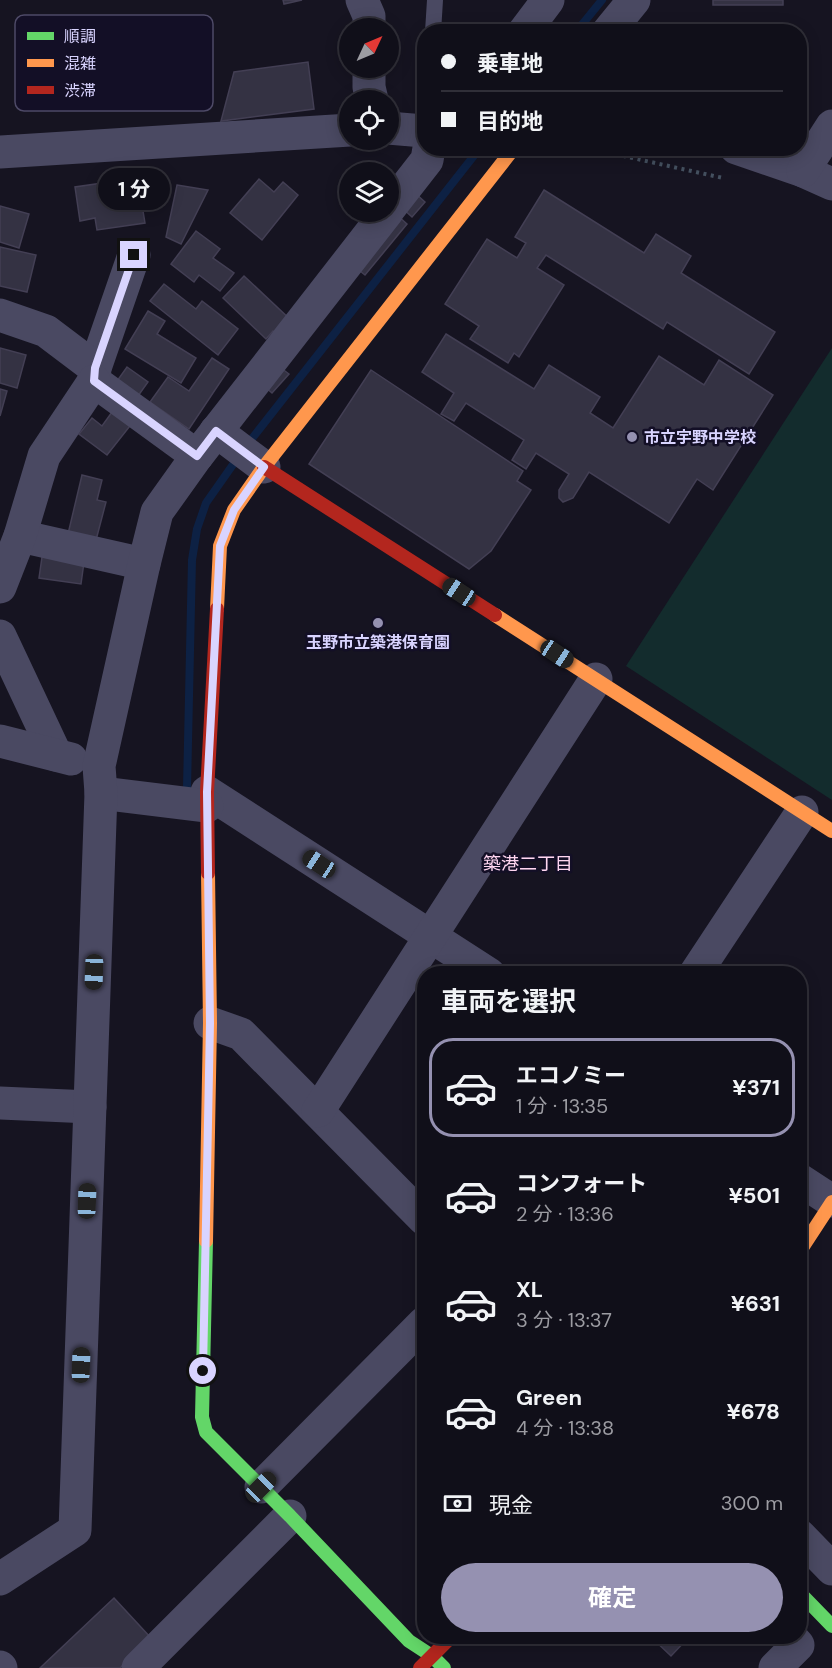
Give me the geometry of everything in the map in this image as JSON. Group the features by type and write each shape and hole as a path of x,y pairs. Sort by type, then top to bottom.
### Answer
{"street":[{"path":"362,0 369,18"},
{"path":"530,24 548,0"},
{"path":"614,24 634,0"},
{"path":"731,164 818,177 832,126"},
{"path":"399,129 417,130"},
{"path":"0,152 339,130"},
{"path":"399,197 428,160 428,156"},
{"path":"0,1579 75,1530 100,779 144,564 157,512 233,452 507,156"},
{"path":"381,222 233,452 234,510 220,546 207,799 210,1023 202,1417 206,1432 409,1641 432,1656 444,1668"},
{"path":"0,587 20,536 44,456 95,375 134,255"},
{"path":"0,315 46,331 95,375 233,452 596,679 832,831"},
{"path":"20,536 144,564"},
{"path":"0,636 56,755"},
{"path":"318,1111 596,679"},
{"path":"0,741 56,755 100,779 207,799 477,966"},
{"path":"700,966 802,812"},
{"path":"210,1023 241,1034 417,1212"},
{"path":"0,1103 90,1107"},
{"path":"807,1185 832,1202 807,1240"},
{"path":"261,1487 417,1330"},
{"path":"138,1668 290,1516"},
{"path":"807,1543 832,1569"},
{"path":"807,1600 832,1626"},
{"path":"420,1668 444,1644"},
{"path":"775,1668 797,1644"}],"lane":[{"path":"434,24 435,0"}],"path":[{"path":"643,156 731,164"}],"green space":[{"path":"832,348 832,800 626,666"}],"building":[{"path":"283,0 302,0 284,4"},
{"path":"713,0 783,0 783,5 713,5"},
{"path":"308,62 314,109 221,121 234,72"},
{"path":"259,179 274,192 283,182 298,195 262,240 230,213"},
{"path":"124,180 122,195 140,193 145,223 97,230 95,218 80,221 75,187"},
{"path":"177,185 208,190 181,244 166,237"},
{"path":"544,190 644,253 656,234 691,256 681,273 775,332 749,374 667,322 663,329 546,255 537,268 564,285 519,357 514,353 508,363 470,339 479,326 445,304 487,239 517,258 526,243 515,237"},
{"path":"415,193 425,202 412,217 402,208"},
{"path":"0,206 29,214 19,248 0,242"},
{"path":"399,217 407,224 365,275 355,267 391,222 399,222"},
{"path":"196,231 220,249 213,258 234,273 220,291 199,275 194,282 171,264"},
{"path":"0,247 36,255 27,292 0,286"},
{"path":"244,276 293,322 280,337 273,331 266,339 223,298"},
{"path":"164,284 196,309 202,301 238,329 218,355 150,301"},
{"path":"148,311 165,321 157,334 196,358 181,383 125,349"},
{"path":"446,334 534,389 549,365 600,397 590,413 613,428 659,356 704,385 719,360 773,395 713,490 697,479 669,523 589,472 573,498 563,502 559,498 559,490 569,474 536,453 526,469 512,460 524,440 466,403 454,421 441,414 454,393 422,372"},
{"path":"0,348 26,355 17,388 0,383"},
{"path":"212,358 229,369 189,429 150,402 168,377 189,391"},
{"path":"127,367 148,382 133,403 112,388"},
{"path":"281,368 289,374 272,393 265,387"},
{"path":"371,370 523,471 517,481 531,490 491,551 469,569 309,464"},
{"path":"0,389 7,391 0,416"},
{"path":"112,412 130,426 107,455 79,434 92,418 102,426"},
{"path":"82,475 102,480 97,500 106,502 96,540 68,534"},
{"path":"43,550 85,555 81,584 39,578"},
{"path":"114,1598 151,1638 120,1668 40,1668"},
{"path":"658,1644 682,1644 671,1656"}],"waterway":[{"path":"582,24 602,0"},
{"path":"247,445 474,156"},
{"path":"187,788 192,560 197,529 206,503 239,456"}],"traffic: fast":[{"path":"206,1241 202,1417 206,1432 409,1641 432,1656 444,1668"},
{"path":"807,1600 832,1626"}],"traffic: slow":[{"path":"217,609 220,546 234,510 264,467 508,156"},
{"path":"495,615 832,831"},
{"path":"206,1241 210,1023 208,873"},
{"path":"807,1240 832,1202"}],"traffic: jam":[{"path":"264,467 495,615"},
{"path":"208,873 207,792 217,609"},
{"path":"420,1668 444,1644"}],"place":[{"name":"市立宇野中学校","path":"632,437"},
{"name":"玉野市立築港保育園","path":"378,623"}],"district":[{"name":"築港二丁目","path":"528,864"}],"route":[{"path":"134,255 95,368 94,381 197,456 216,431 264,467 234,510 220,546 207,792 210,1023 203,1371"}]}
